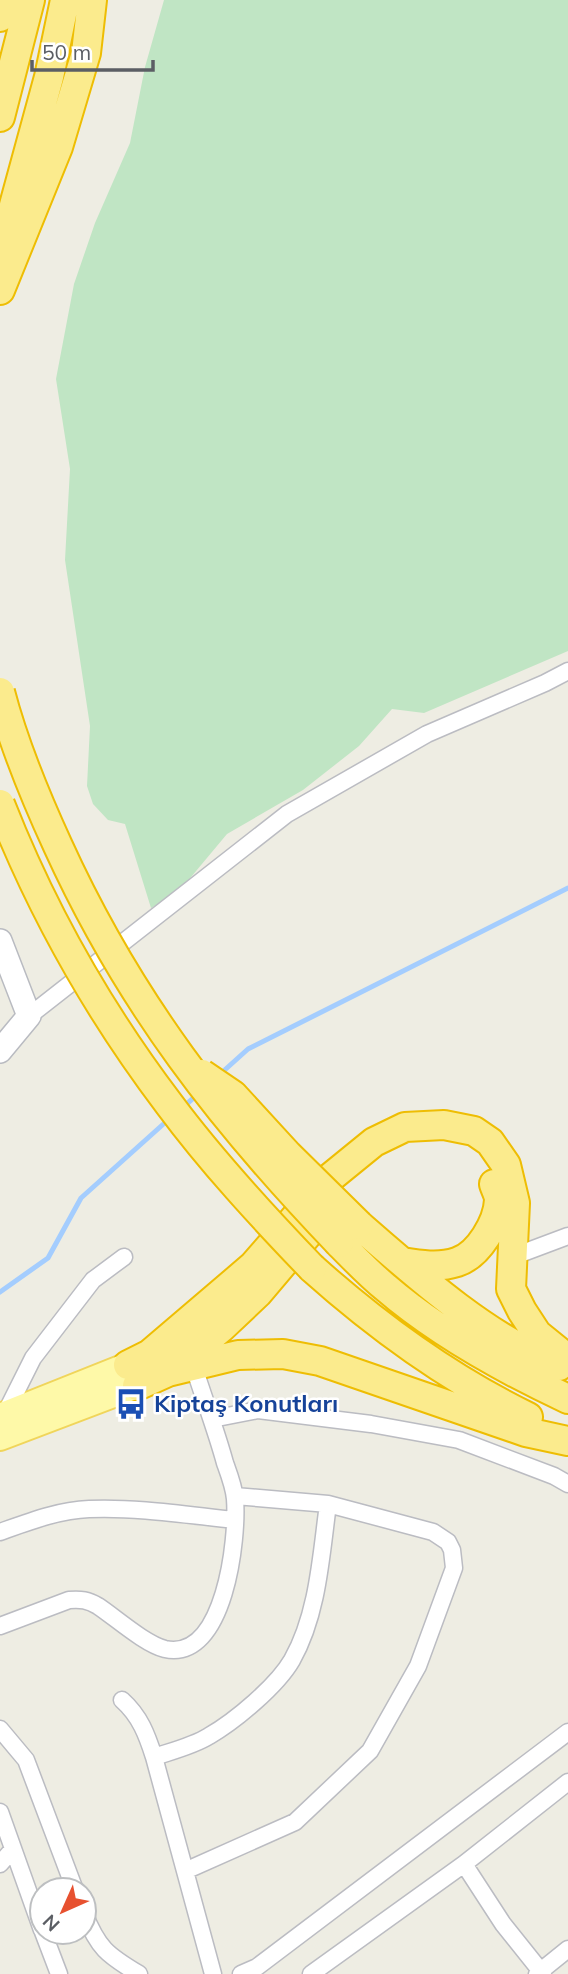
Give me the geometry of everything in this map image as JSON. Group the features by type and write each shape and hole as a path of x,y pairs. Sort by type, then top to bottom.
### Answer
{"highway":[{"path":"0,17 5,0"},
{"path":"0,117 30,0"},
{"path":"0,259 49,77 65,0"},
{"path":"0,290 58,147 86,53 92,0"},
{"path":"0,692 24,767 67,866 116,958 182,1061 248,1144 349,1234 402,1262 495,1332 543,1360 568,1369"},
{"path":"0,804 67,946 134,1056 209,1154 312,1268 363,1312 469,1387 568,1435"},
{"path":"133,1376 150,1354 253,1266 331,1177 374,1142 405,1127 444,1125 474,1131 490,1142 506,1164 516,1203 512,1289 537,1334 568,1359"},
{"path":"181,1369 258,1293 347,1188 366,1170 389,1155 430,1140 450,1142 473,1152 489,1170 499,1198 494,1223 485,1238 459,1262 424,1266 402,1262"},
{"path":"349,1234 386,1288 495,1361 568,1399"},
{"path":"133,1376 181,1369 238,1356 283,1354 320,1361 526,1432 568,1441"}],"main road":[{"path":"2,1415 133,1376"},
{"path":"0,1438 133,1376"}],"street":[{"path":"0,1051 29,1016 287,814 427,734 568,671"},
{"path":"0,941 29,1016"},
{"path":"512,1257 568,1236"},
{"path":"2,1415 40,1349 93,1280 124,1257"},
{"path":"0,1626 69,1600 79,1599 98,1606 155,1646 178,1650 199,1641 207,1632 221,1602 235,1543 235,1496 212,1419 181,1369"},
{"path":"212,1419 258,1410 372,1424 459,1440 554,1476 568,1484"},
{"path":"185,1871 295,1822 370,1751 418,1666 454,1568 448,1542 433,1532 328,1504 235,1496"},
{"path":"154,1757 208,1737 240,1715 292,1661 316,1588 328,1504"},
{"path":"0,1532 40,1518 87,1509 137,1510 235,1520"},
{"path":"122,1700 144,1726 213,1974"},
{"path":"0,1729 26,1760 70,1876"},
{"path":"241,1974 257,1967 568,1732"},
{"path":"312,1974 464,1864 568,1782"},
{"path":"0,1812 28,1891"},
{"path":"0,1864 13,1849"},
{"path":"464,1864 503,1924 540,1973 568,1949"},
{"path":"98,1942 114,1959 139,1974"},
{"path":"47,1946 55,1972"}],"green space":[{"path":"164,0 568,0 568,651 424,713 392,709 359,746 303,790 227,834 176,895 151,908 125,824 108,820 93,804 87,786 90,726 65,560 70,469 56,379 74,284 95,223 130,143 145,67"}],"waterway":[{"path":"218,1076 248,1049 568,888"},
{"path":"182,1108 198,1094"},
{"path":"0,1292 48,1258 81,1198 169,1119"}],"place":[{"name":"Kiptaş Konutları","path":"131,1404"}]}
